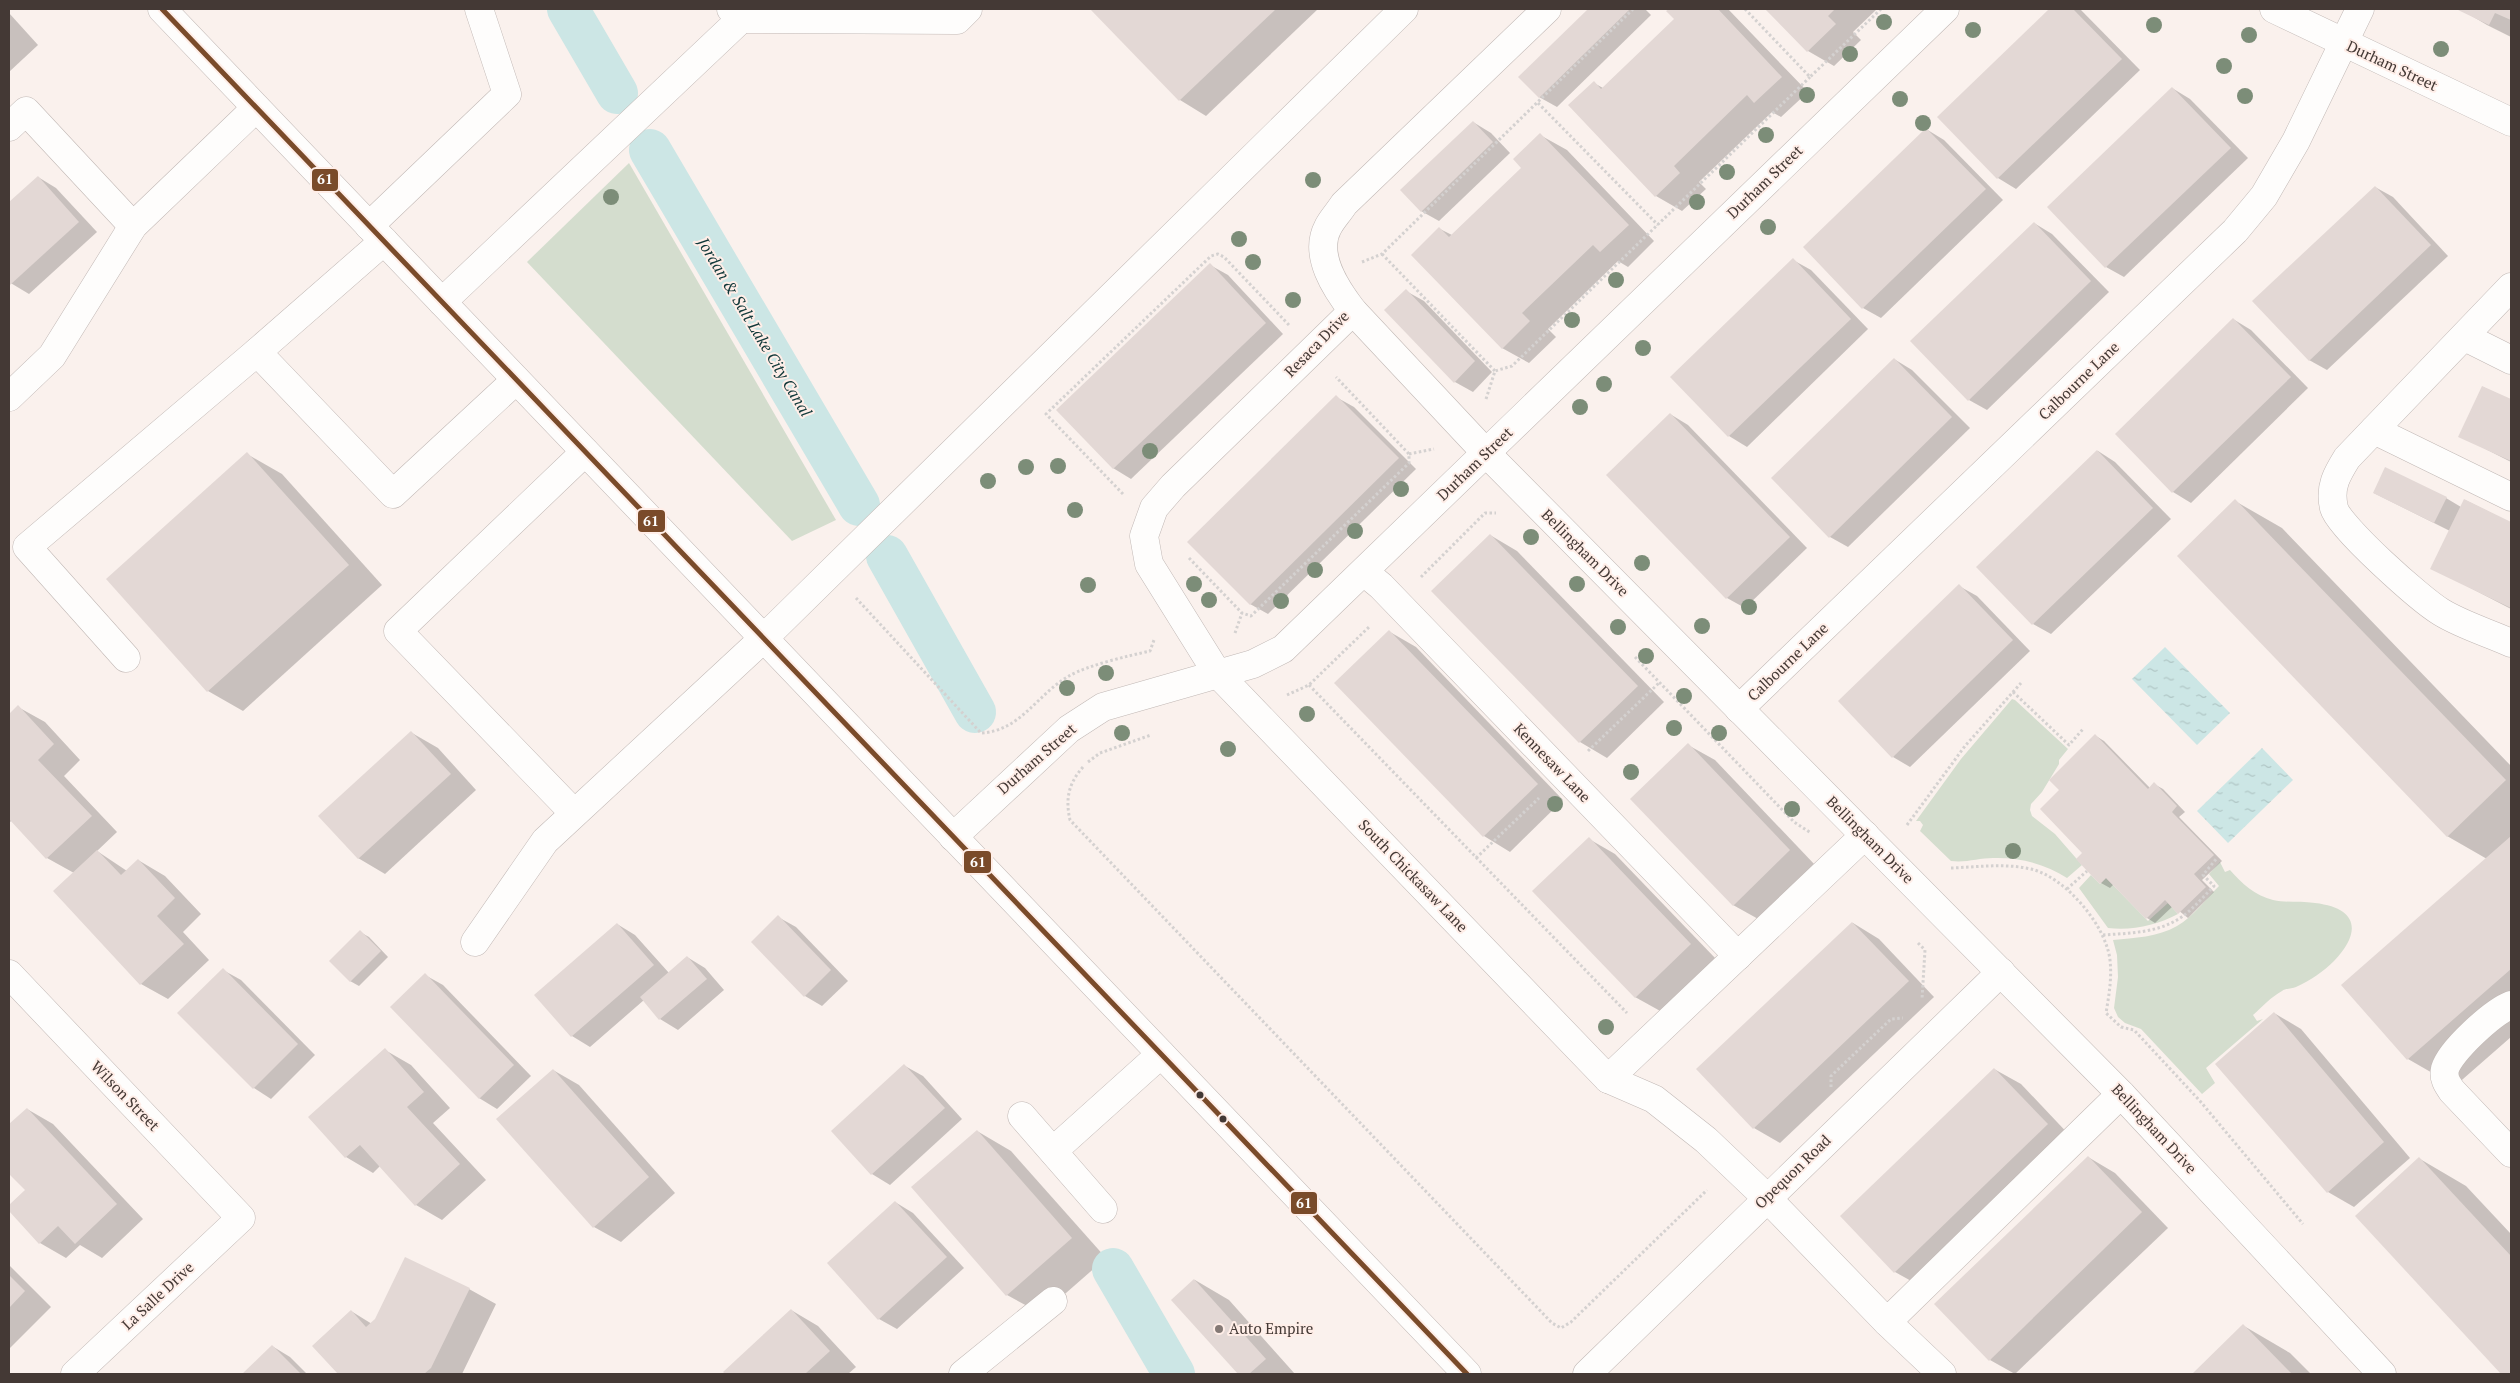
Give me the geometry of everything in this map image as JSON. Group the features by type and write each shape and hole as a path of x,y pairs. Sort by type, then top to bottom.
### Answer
{"street":[{"path":"162,9 1467,1374"},
{"path":"126,658 27,547 257,352 376,233 507,94 479,9"},
{"path":"442,302 736,14 956,20 968,9"},
{"path":"475,942 545,841 764,638 1404,9"},
{"name":"Resaca Drive","path":"1218,673 1149,564 1144,536 1154,508 1173,486 1353,311 1339,293 1329,273 1324,252 1327,228 1344,204 1547,9"},
{"name":"Durham Street","path":"953,837 1062,734 1096,711 1120,702 1254,664 1283,649 1945,9"},
{"name":"Durham Street","path":"2274,9 2511,122"},
{"name":"Calbourne Lane","path":"1739,709 2235,231 2264,196 2296,141 2360,9"},
{"path":"9,397 52,356 133,226 256,108"},
{"path":"9,127 26,111 133,226"},
{"path":"2511,288 2465,338 2347,458 2335,476 2333,489 2334,509 2348,527 2395,574 2441,612 2511,643"},
{"name":"Bellingham Drive","path":"1353,311 1486,453 2121,1094 2382,1374"},
{"path":"2465,338 2511,360"},
{"path":"257,352 392,494 516,380"},
{"path":"2374,430 2511,497"},
{"path":"574,813 398,631 585,452"},
{"name":"Kennesaw Lane","path":"1364,572 1381,586 1738,956"},
{"name":"South Chickasaw Lane","path":"1218,673 1608,1079"},
{"path":"1865,835 1608,1079 1654,1099 1706,1140 1767,1198 1887,1322 1942,1374"},
{"name":"Opequon Road","path":"1587,1374 2001,972"},
{"name":"Wilson Street","path":"9,974 241,1218"},
{"path":"2511,1005 2496,1013 2449,1058 2445,1071 2445,1080 2452,1091 2511,1153"},
{"path":"1053,1152 1161,1054"},
{"path":"1887,1322 2121,1094"},
{"path":"1022,1116 1103,1209"},
{"name":"La Salle Drive","path":"75,1374 241,1218"},
{"path":"963,1374 1054,1301"}],"path":[{"path":"1358,263 1382,254 1633,9"},
{"path":"1745,9 1810,77"},
{"path":"1495,371 1512,366 1881,9"},
{"path":"1538,103 1658,225"},
{"path":"1128,499 1046,414 1210,256 1218,254 1224,257 1296,332"},
{"path":"1382,254 1495,371"},
{"path":"1486,399 1495,371"},
{"path":"1184,553 1242,613 1251,616 1409,463 1409,454 1333,375"},
{"path":"1409,454 1434,449"},
{"path":"1415,583 1485,513 1496,513 1502,520"},
{"path":"854,596 981,733 995,732 1018,721 1047,692 1070,675 1150,651 1154,634"},
{"path":"1234,638 1242,613"},
{"path":"1280,698 1309,684 1371,625"},
{"path":"1632,654 1794,822 1815,835"},
{"path":"1582,757 1660,682"},
{"path":"1907,825 1965,746 2021,683"},
{"path":"1309,684 1628,1015"},
{"path":"2013,692 2069,745 2083,729"},
{"path":"1152,735 1100,753 1085,765 1071,781 1066,805 1070,820 1552,1323 1562,1328 1571,1322 1708,1190 1713,1191"},
{"path":"1476,858 1539,797"},
{"path":"2103,935 2136,933 2159,928 2184,916 2214,886 2203,875 2217,858"},
{"path":"1951,868 1999,865 2032,869 2054,880 2067,890 2091,916 2103,935 2110,958 2110,986 2106,1013 2122,1027 2134,1030 2200,1101 2303,1224"},
{"path":"2067,890 2087,871"},
{"path":"1913,937 1925,950 1924,985 1920,1006"},
{"path":"1831,1090 1831,1076 1837,1070 1891,1019 1905,1018"}],"green space":[{"path":"629,163 836,520 792,541 527,262"},
{"path":"2012,699 2068,749 2059,760 2059,764 2042,792 2031,804 2030,810 2032,816 2055,834 2082,865 2067,878 2041,865 2013,859 1993,858 1951,861 1920,831 1923,825 1920,821 1916,821 1961,759"},
{"path":"2220,862 2225,872 2230,870 2249,888 2267,898 2315,903 2340,910 2351,923 2352,931 2343,950 2326,968 2301,985 2278,993 2253,1015 2257,1021 2263,1019 2206,1068 2215,1083 2202,1094 2141,1029 2125,1023 2118,1017 2114,1008 2118,977 2117,955 2113,940 2154,935 2170,930 2183,922 2219,886 2209,874"},
{"path":"2091,875 2100,884 2106,878 2148,921 2168,903 2178,914 2144,926 2126,929 2108,928 2079,888"}],"water":[{"path":"2165,647 2230,713 2197,745 2132,679"},
{"path":"2262,748 2293,780 2228,843 2197,811"}],"building":[{"path":"1090,9 1276,9 1179,101"},
{"path":"1588,9 1630,9 1539,98 1518,77"},
{"path":"1669,9 1718,9 1782,77 1754,103 1747,95 1674,166 1680,173 1655,197 1568,105 1594,81 1601,89 1674,19 1666,11"},
{"path":"1765,9 1835,9 1828,16 1836,24 1807,52"},
{"path":"2049,9 2073,9 2122,59 1997,179 1937,117"},
{"path":"2456,9 2511,9 2511,20 2495,13 2489,25"},
{"path":"2172,87 2231,148 2105,268 2047,207"},
{"path":"1473,121 1493,142 1421,212 1400,190"},
{"path":"1926,128 1986,189 1862,309 1803,247"},
{"path":"1540,133 1629,225 1600,252 1593,245 1522,313 1530,321 1502,349 1411,255 1439,227 1449,237 1521,168 1513,159"},
{"path":"38,176 79,222 10,285 9,202"},
{"path":"2375,186 2431,245 2309,361 2252,301"},
{"path":"2034,222 2091,281 1968,401 1910,341"},
{"path":"1793,258 1851,319 1728,437 1670,377"},
{"path":"1210,263 1266,323 1113,469 1056,410"},
{"path":"1406,289 1475,361 1454,383 1384,310"},
{"path":"2233,318 2291,377 2172,493 2115,434"},
{"path":"1894,358 1952,417 1829,538 1771,478"},
{"path":"2482,386 2511,399 2511,461 2458,437"},
{"path":"1336,395 1399,458 1250,605 1187,542"},
{"path":"1670,413 1790,537 1726,599 1606,475"},
{"path":"2097,450 2153,508 2032,625 1976,567"},
{"path":"247,452 349,565 207,692 106,579"},
{"path":"2385,467 2447,497 2434,523 2373,493"},
{"path":"2235,499 2506,780 2447,837 2177,556"},
{"path":"2464,499 2511,522 2511,608 2430,569"},
{"path":"1490,534 1638,686 1579,743 1431,591"},
{"path":"1959,584 2013,640 1892,758 1838,701"},
{"path":"1389,630 1538,784 1483,837 1334,683"},
{"path":"18,705 54,744 38,760 92,816 46,859 9,819 9,714"},
{"path":"411,731 451,774 358,859 318,816"},
{"path":"2095,734 2148,789 2154,782 2177,806 2172,812 2214,855 2194,874 2206,887 2178,914 2165,900 2146,919 2106,878 2100,884 2076,859 2082,853 2040,809 2059,790 2049,780"},
{"path":"1688,743 1790,850 1733,906 1630,799"},
{"path":"2511,836 2511,969 2407,1060 2341,985"},
{"path":"1589,837 1691,944 1635,998 1532,891"},
{"path":"97,850 121,875 138,859 175,898 157,916 184,944 140,985 53,891"},
{"path":"778,915 831,970 804,997 751,942"},
{"path":"1852,922 1909,981 1753,1129 1696,1069"},
{"path":"617,923 654,965 571,1037 534,995"},
{"path":"360,930 381,951 350,982 329,961"},
{"path":"687,956 707,979 659,1020 640,997"},
{"path":"223,968 298,1044 253,1089 177,1013"},
{"path":"425,973 514,1065 479,1099 390,1007"},
{"path":"2274,1012 2384,1142 2327,1193 2215,1064"},
{"path":"385,1048 424,1092 407,1107 460,1164 415,1206 360,1145 345,1158 308,1117"},
{"path":"904,1064 945,1108 871,1175 831,1131"},
{"path":"1994,1068 2048,1124 1894,1273 1840,1216"},
{"path":"553,1069 649,1177 593,1228 496,1119"},
{"path":"27,1108 117,1204 75,1244 58,1226 39,1244 9,1211 9,1205 25,1190 9,1174 9,1124"},
{"path":"977,1130 1072,1238 1006,1296 911,1187"},
{"path":"2088,1156 2142,1212 1989,1361 1934,1304"},
{"path":"2419,1157 2511,1256 2511,1374 2501,1374 2355,1216"},
{"path":"895,1201 947,1257 878,1320 827,1263"},
{"path":"405,1257 470,1288 431,1368 424,1374 338,1374 312,1346 351,1310 366,1327 375,1319"},
{"path":"9,1275 25,1291 9,1308"},
{"name":"Auto Empire","path":"1194,1279 1266,1359 1249,1374 1238,1374 1171,1300"},
{"path":"791,1309 830,1351 805,1374 725,1374 723,1372"},
{"path":"2243,1324 2292,1374 2192,1374"},
{"path":"272,1345 301,1374 242,1374"}],"waterway":[{"name":"Jordan & Salt Lake City Canal","path":"568,9 617,93"},
{"name":"Jordan & Salt Lake City Canal","path":"650,150 859,505"},
{"name":"Jordan & Salt Lake City Canal","path":"887,556 975,712"},
{"name":"Jordan & Salt Lake City Canal","path":"1113,1269 1174,1374"}],"transit line":[{"name":"61","path":"162,9 1467,1374"}],"place":[{"name":"Auto Empire","path":"1219,1329"}]}
